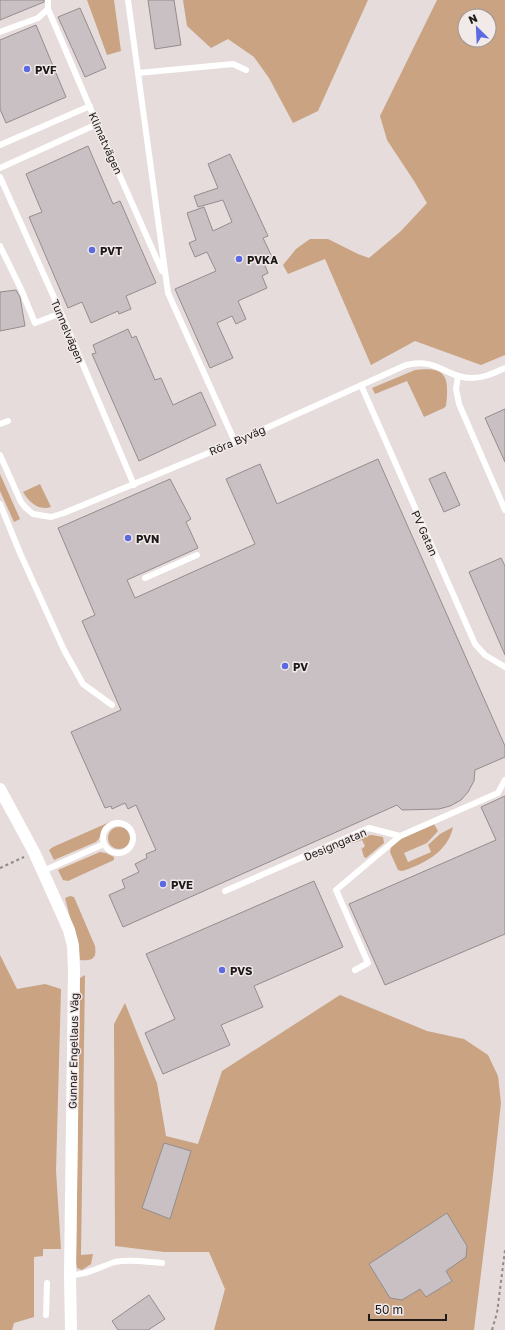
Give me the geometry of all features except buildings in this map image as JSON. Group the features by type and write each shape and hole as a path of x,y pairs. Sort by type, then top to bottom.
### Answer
{"street":[{"name":"Gunnar Engellaus Väg","path":"0,789 43,871 69,930 73,946 74,971 70,1275 71,1330"}],"lane":[{"path":"0,32 38,18 48,8 48,0"},
{"name":"Klimatvägen","path":"128,0 168,293 235,442"},
{"name":"Klimatvägen","path":"48,8 97,124 165,277"},
{"path":"138,73 233,64 246,70"},
{"path":"0,144 90,106"},
{"path":"0,168 97,124"},
{"name":"Tunnelvägen","path":"0,177 3,193 61,313 134,485"},
{"path":"0,246 21,289 35,323 61,313"},
{"name":"Röra Byväg","path":"0,455 21,502 33,514 51,517 64,514 235,442 406,365 426,363 458,376 471,378 480,377 505,368"},
{"path":"458,376 456,389 459,404 505,510"},
{"name":"PV Gatan","path":"361,386 475,644 485,655 505,667"},
{"path":"0,424 8,421"},
{"path":"0,504 20,553 64,650 83,684 112,705"},
{"path":"145,578 197,555"},
{"path":"356,970 368,964 336,890 400,836 498,793 505,780"},
{"path":"113,824 123,824 127,826 133,835 132,845 125,852 110,852 104,844 103,835 109,826 113,824"},
{"name":"Designgatan","path":"226,891 369,828 400,836"},
{"path":"43,871 104,844"},
{"path":"70,1275 81,1275 116,1262 134,1261 162,1263"},
{"path":"46,1315 47,1282"}],"path":[{"path":"0,868 34,852"},
{"path":"492,1330 497,1313 505,1250"}],"shaded area":[{"path":"87,0 114,0 121,51 107,55"},
{"path":"183,0 368,0 318,111 293,123 269,78 254,57 228,39 211,48 187,26"},
{"path":"437,0 505,0 505,355 481,365 415,341 371,365 325,259 288,274 283,265 296,249 310,239 328,239 369,258 401,231 427,203 387,140 380,116"},
{"path":"426,369 440,372 446,381 446,406 424,417 407,381 375,394 372,388 415,370"},
{"path":"0,474 20,519 14,522 0,491"},
{"path":"40,484 51,507 42,508 34,505 23,492"},
{"path":"112,821 102,829 99,839 96,842 54,860 49,850 53,847"},
{"path":"434,824 438,831 427,843 404,853 408,862 431,852 428,845 440,834 453,827 446,843 434,856 419,865 402,871 398,870 390,852 391,847 401,839"},
{"path":"119,827 127,830 130,838 127,846 119,849 111,846 108,838 111,830"},
{"path":"372,835 383,837 384,843 366,858 364,857 361,847 362,849 365,846 362,840 346,845 317,858 316,854 351,839"},
{"path":"100,852 114,857 114,860 68,881 63,880 58,870"},
{"path":"70,896 74,897 95,946 95,954 93,958 88,960 80,960 78,940 65,898"},
{"path":"0,955 17,989 45,984 61,989 56,1171 61,1249 43,1249 43,1256 34,1257 34,1317 14,1323 12,1330 0,1330"},
{"path":"85,975 81,1255 93,1254 91,1264 82,1270 77,1268 76,1262 80,978"},
{"path":"340,995 427,1031 464,1039 488,1055 498,1076 501,1103 474,1330 214,1330 225,1289 209,1252 164,1252 115,1246 114,1024 125,1003 157,1083 166,1136 198,1144 222,1071"}],"place":[{"name":"PVF","path":"27,69"},
{"name":"PVT","path":"92,250"},
{"name":"PVKA","path":"239,259"},
{"name":"PVN","path":"128,538"},
{"name":"PV","path":"285,666"},
{"name":"PVE","path":"163,884"},
{"name":"PVS","path":"222,970"}]}
